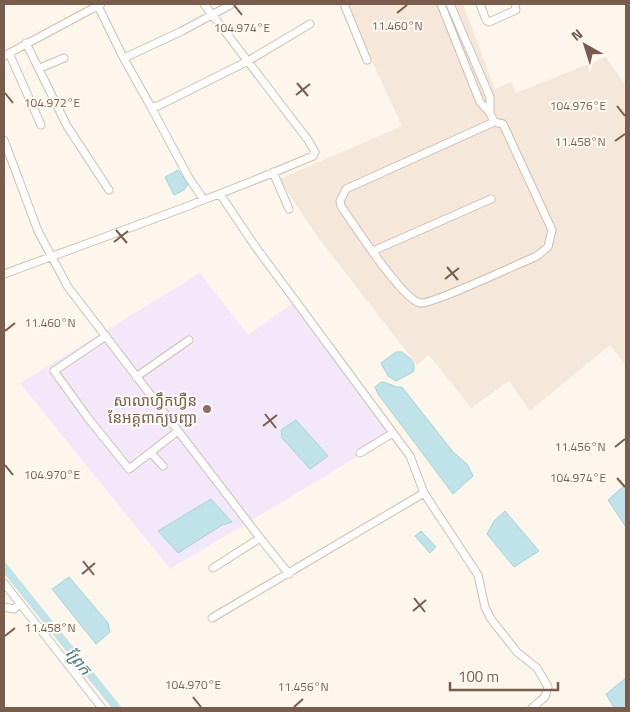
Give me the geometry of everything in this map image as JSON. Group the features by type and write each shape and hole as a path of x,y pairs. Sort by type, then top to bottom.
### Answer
{"street":[{"path":"4,274 220,194 313,156 315,152 308,140 204,4"},
{"path":"124,58 182,31 232,4"},
{"path":"344,4 367,60"},
{"path":"441,4 480,102 490,113 494,122"},
{"path":"450,4 490,97 490,113"},
{"path":"480,4 486,20 489,22 516,10 515,4"},
{"path":"41,125 6,54 100,5 124,58 189,178 204,200"},
{"path":"151,107 158,106 248,61 310,24"},
{"path":"26,43 67,126 108,190"},
{"path":"40,68 64,58"},
{"path":"494,122 503,124 552,230 548,247 538,256 424,303 408,296 373,251 341,206 340,201 346,189 494,122"},
{"path":"4,140 38,231 50,257 68,287 289,574"},
{"path":"274,172 288,209"},
{"path":"220,194 255,246 410,456 424,493 470,560 478,575 485,607 492,619 517,652 537,668 545,678 548,687 545,697 532,708"},
{"path":"373,251 491,199"},
{"path":"106,336 57,368 55,374 127,468 131,469 178,431"},
{"path":"136,377 189,340"},
{"path":"360,453 393,433"},
{"path":"151,452 163,466"},
{"path":"212,618 424,493"},
{"path":"214,568 260,538"},
{"path":"4,584 102,708"},
{"path":"4,607 14,609 20,604"}],"shaded area":[{"path":"349,4 463,4 495,89 511,82 516,93 606,57 626,86 626,366 610,345 530,411 509,381 471,408 429,355 417,365 317,236 279,179 402,126 371,59"},
{"name":"សាលាហ្វឹកហ្វឺន នែអគ្គពាក្យបញ្ជា","path":"200,273 248,335 293,303 392,436 170,569 20,383"}],"water":[{"path":"178,170 188,184 184,190 174,195 165,177"},
{"path":"396,352 402,352 412,360 414,369 413,372 396,381 388,376 381,363"},
{"path":"381,382 402,387 453,452 467,464 473,476 453,494 378,394 375,387"},
{"path":"296,420 328,456 310,469 282,438 281,430"},
{"path":"626,484 626,527 608,500"},
{"path":"211,499 232,522 222,525 178,553 158,531"},
{"path":"505,511 539,551 514,567 487,534 494,521"},
{"path":"421,531 436,547 430,553 415,536"},
{"path":"69,577 108,623 110,632 96,644 52,589"},
{"path":"626,678 626,708 614,708 606,694"}],"waterway":[{"name":"ព្រែក","path":"4,567 117,708"}],"place":[{"name":"សាលាហ្វឹកហ្វឺន នែអគ្គពាក្យបញ្ជា","path":"207,409"}]}
